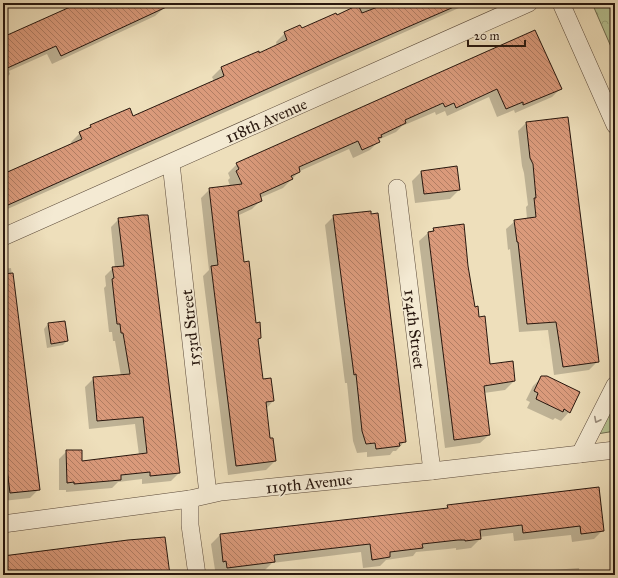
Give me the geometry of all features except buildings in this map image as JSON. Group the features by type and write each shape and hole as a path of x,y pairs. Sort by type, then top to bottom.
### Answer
{"street":[{"name":"118th Avenue","path":"3,237 529,3"},
{"path":"561,3 615,125"},
{"name":"153rd Street","path":"171,163 208,494"},
{"name":"154th Street","path":"397,188 432,471"},
{"path":"580,454 615,385"},
{"name":"119th Avenue","path":"3,524 190,499 208,494 432,471 615,450"},
{"path":"190,499 190,525 197,575"}],"green space":[{"path":"592,3 615,3 615,56"},
{"path":"615,397 615,431 597,434"}]}
